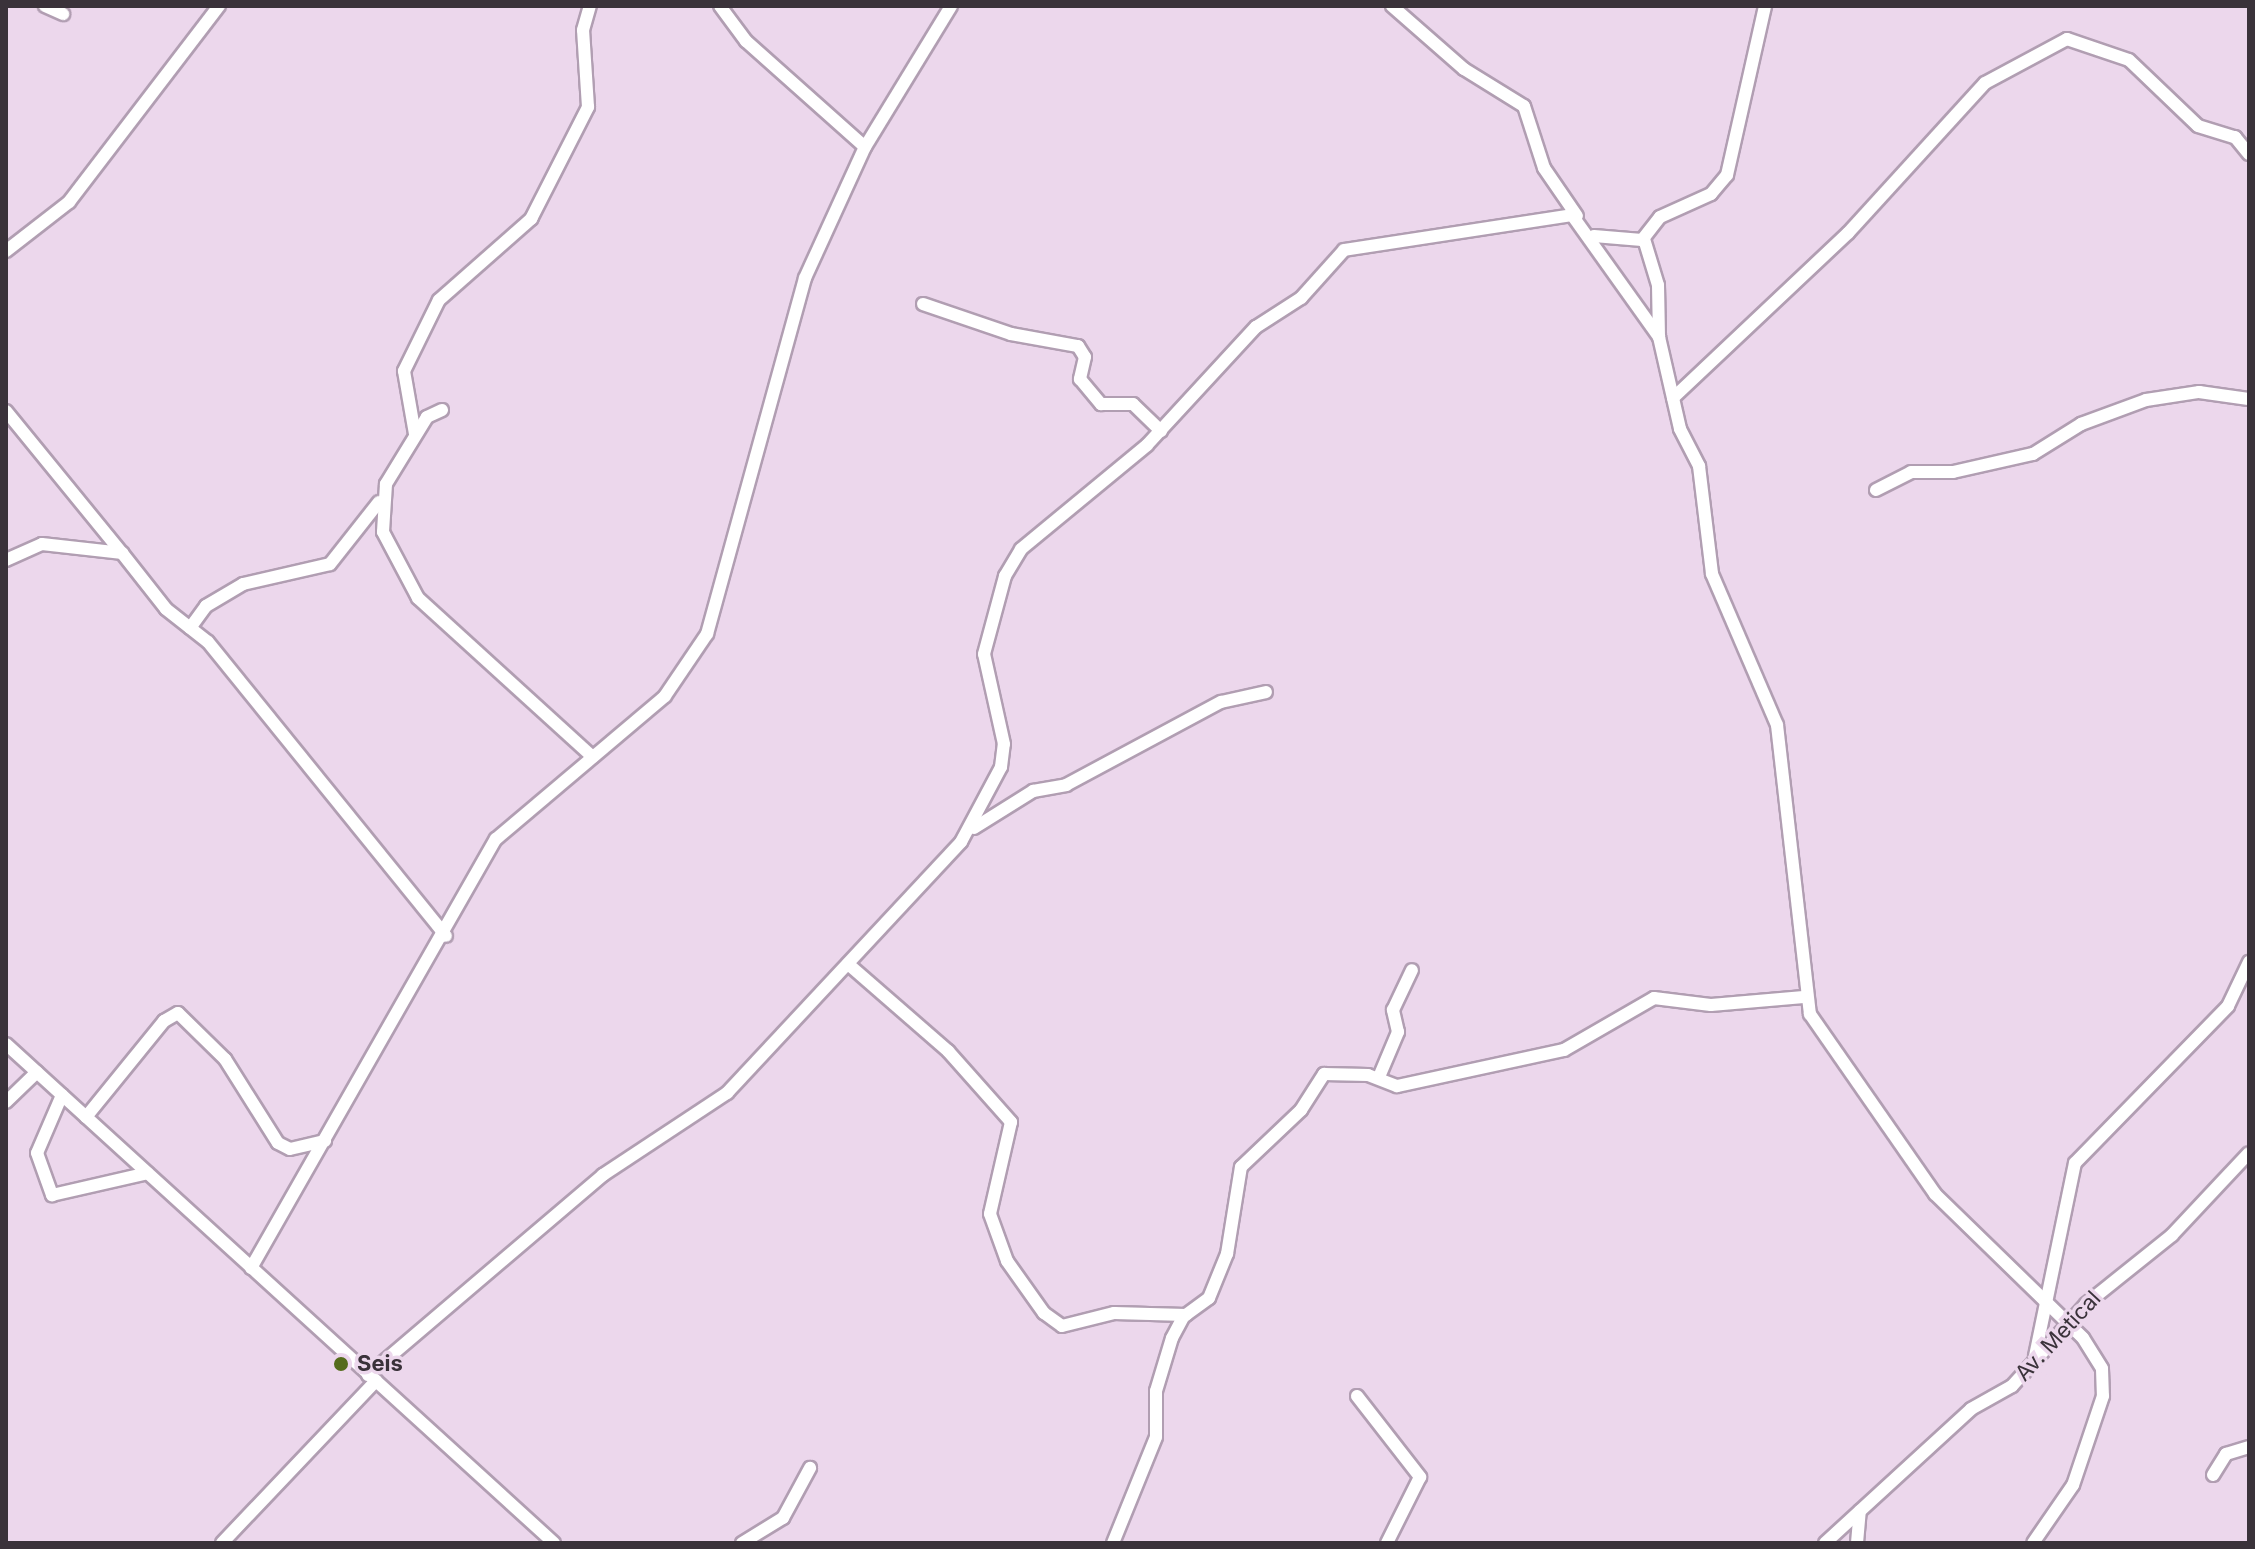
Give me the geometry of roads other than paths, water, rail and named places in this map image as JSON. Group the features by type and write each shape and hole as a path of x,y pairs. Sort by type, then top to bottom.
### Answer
{"street":[{"path":"45,6 63,14"},
{"path":"6,251 69,202 219,6"},
{"path":"415,434 404,371 439,300 526,225 588,107 583,30 590,6"},
{"path":"720,6 746,41 865,147"},
{"path":"251,1268 446,936 496,839 665,696 707,634 805,278 865,147 951,6"},
{"path":"1644,239 1660,217 1711,194 1727,175 1760,54 1765,6"},
{"path":"1394,7 1464,69 1524,106 1544,168 1594,236 1659,337"},
{"path":"1673,398 1848,233 1985,83 2067,39 2129,60 2198,126 2235,137 2249,154"},
{"path":"971,829 1003,756 984,654 1008,566 1161,431 1256,327 1301,298 1344,250 1577,216"},
{"path":"1594,236 1644,239"},
{"path":"1644,239 1658,285 1659,337 1673,398 1699,466 1712,574 1777,725 1797,868 1804,997 1918,1173 2068,1323 2097,1357 2103,1396 2073,1485 2033,1543"},
{"path":"923,304 1011,334 1078,346 1085,357 1080,379 1101,404 1133,404 1161,431"},
{"path":"1876,490 1911,472 1953,472 2033,454 2090,419 2146,400 2199,392 2249,399"},
{"path":"190,628 206,606 243,584 330,564 354,543 415,434 442,410"},
{"path":"6,411 121,552 190,628 446,936"},
{"path":"381,498 383,532 418,598 593,757"},
{"path":"6,560 42,544 121,552"},
{"path":"222,1543 372,1378 603,1175 727,1093 971,829 1033,791 1066,785 1221,702 1266,692"},
{"path":"2035,1356 2075,1163 2228,1006 2249,962"},
{"path":"848,964 948,1051 1011,1122 990,1214 1007,1261 1044,1313 1062,1326 1114,1313 1186,1315"},
{"path":"1379,1077 1398,1032 1393,1010 1412,970"},
{"path":"1113,1543 1140,1488 1159,1421 1157,1385 1186,1315 1209,1298 1227,1254 1241,1167 1301,1110 1324,1074 1379,1077 1392,1087 1506,1068 1586,1042 1654,998 1711,1005 1804,997"},
{"path":"86,1117 164,1021 178,1013 225,1059 278,1143 290,1149 325,1141"},
{"path":"6,1044 554,1543"},
{"path":"6,1102 37,1072"},
{"path":"62,1095 37,1153 52,1195 148,1173"},
{"name":"Av. Metical","path":"1825,1543 1971,1409 2012,1386 2035,1356 2068,1323 2172,1235 2249,1153"},
{"path":"1357,1396 1420,1477 1387,1543"},
{"path":"2213,1475 2226,1454 2249,1447"},
{"path":"742,1543 783,1518 810,1468"},
{"path":"1857,1543 1860,1511"}],"place":[{"name":"Seis","path":"341,1364"}]}
